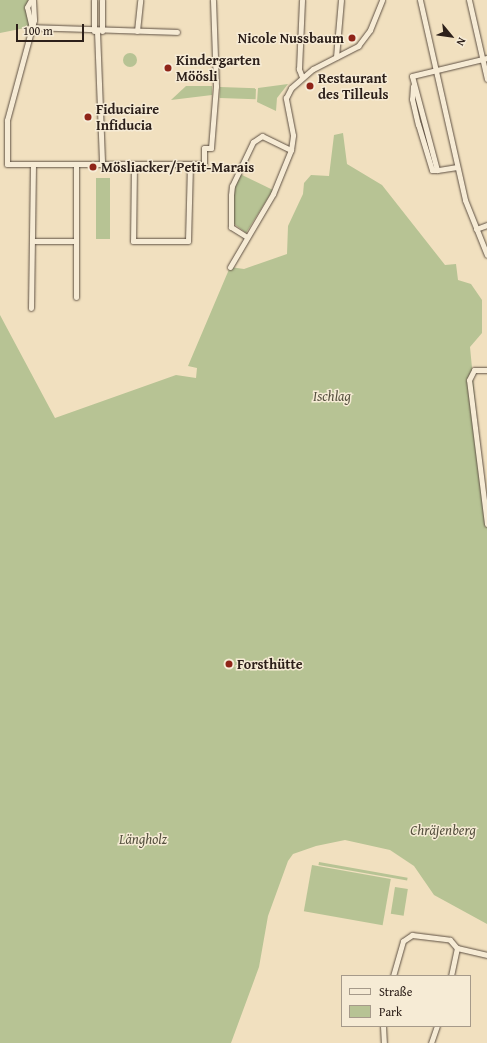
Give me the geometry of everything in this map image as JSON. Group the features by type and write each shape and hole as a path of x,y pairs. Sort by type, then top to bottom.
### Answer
{"street":[{"path":"32,0 27,7 30,26 7,120 7,164 204,164 204,148 211,148 216,86 213,0"},
{"path":"94,0 98,31 102,164"},
{"path":"98,31 102,0"},
{"path":"137,31 140,0"},
{"path":"302,0 299,70 302,77"},
{"path":"336,57 341,0"},
{"path":"230,267 275,189 290,150 294,134 286,98 295,84 302,77 363,41 382,0"},
{"path":"420,0 437,71 457,167 476,229 487,255"},
{"path":"469,0 485,58 487,79"},
{"path":"30,26 98,31 178,32"},
{"path":"457,167 437,170 412,76 485,58"},
{"path":"247,237 231,227 231,195 232,186 250,149 259,136 290,150"},
{"path":"134,164 133,241 188,241 190,165"},
{"path":"31,308 33,165"},
{"path":"76,165 74,241 76,297"},
{"path":"476,229 487,225"},
{"path":"33,241 74,241"},
{"path":"487,370 474,370 469,380 487,524"},
{"path":"393,975 398,952 408,936 450,940 457,948 487,955"},
{"path":"451,975 457,948"},
{"path":"383,1027 384,1043"},
{"path":"431,1043 437,1027"}],"green space":[{"path":"0,0 31,0 27,7 30,27 0,33"},
{"path":"127,53 133,53 137,57 137,63 133,67 127,67 123,63 123,57"},
{"path":"288,84 277,98 276,111 257,102 258,88"},
{"path":"186,86 212,86 212,95 171,100"},
{"path":"220,87 256,88 256,99 220,98"},
{"path":"343,133 347,164 382,185 445,265 456,264 458,280 471,284 482,300 482,333 470,347 487,524 487,924 434,895 414,866 390,850 345,840 316,846 293,854 288,861 268,916 259,967 231,1043 0,1043 0,315 55,418 176,375 196,378 197,368 188,366 230,267 244,269 287,254 288,226 303,194 304,183 311,175 329,176 334,135"},
{"path":"240,174 273,190 246,233 233,223 234,186"},
{"path":"96,178 110,178 110,239 96,239"},
{"path":"319,862 408,878 407,881 318,865"},
{"path":"312,865 391,879 383,925 304,911"},
{"path":"395,887 408,889 404,916 391,914"}],"place":[{"name":"Nicole Nussbaum","path":"352,38"},
{"name":"Kindergarten Möösli","path":"168,68"},
{"name":"Restaurant des Tilleuls","path":"310,86"},
{"name":"Fiduciaire Infiducia","path":"88,117"},
{"name":"Mösliacker/Petit-Marais","path":"93,167"},
{"name":"Forsthütte","path":"229,664"}],"park label":[{"name":"Ischlag","path":"332,396"},
{"name":"Chräjenberg","path":"443,830"},
{"name":"Längholz","path":"143,839"}]}
